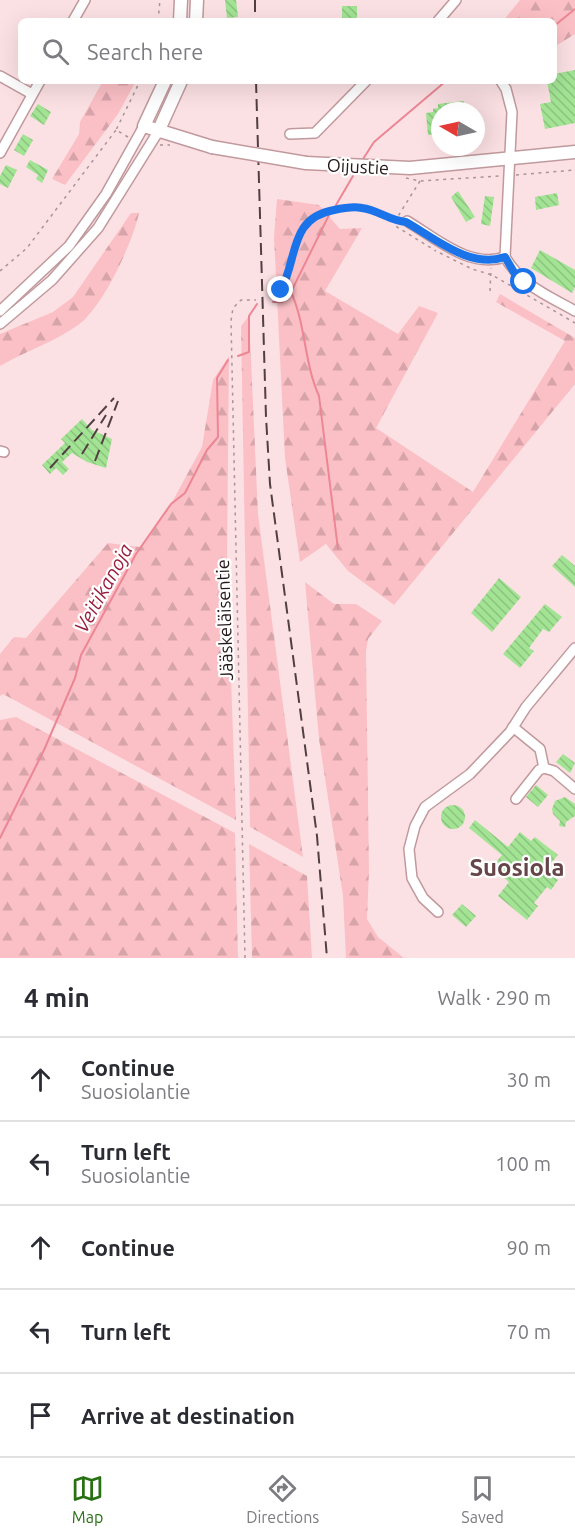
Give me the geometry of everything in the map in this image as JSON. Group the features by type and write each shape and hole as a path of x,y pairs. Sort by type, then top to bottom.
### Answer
{"main road":[{"path":"180,18 181,0"},
{"path":"196,18 197,0"},
{"path":"144,126 164,84"},
{"path":"158,132 180,84"},
{"name":"Oijustie","path":"144,126 212,147 306,163 410,168 575,152"}],"street":[{"path":"75,18 84,0"},
{"path":"441,18 456,0"},
{"path":"0,76 32,94"},
{"path":"0,153 38,84"},
{"path":"290,134 315,134 363,84"},
{"path":"502,84 512,112 505,257 515,274 524,282 575,311"},
{"path":"0,311 69,246 100,203 144,126"},
{"path":"0,324 52,280 98,228 158,132"},
{"path":"406,222 473,260 491,262 505,257"},
{"path":"438,912 423,898 412,878 409,849 415,826 425,807 470,774 513,727 526,707 575,648"},
{"path":"513,727 540,748 544,768"},
{"path":"516,799 539,770 544,768 559,775 575,789"}],"path":[{"path":"158,18 160,0"},
{"path":"0,271 27,248 116,130 139,84"},
{"path":"116,130 136,141"},
{"path":"395,221 420,181"},
{"path":"275,299 286,280 297,239 308,220 315,215 358,207 395,221 406,222"},
{"path":"395,221 397,226 407,234 456,262 492,275 575,323"},
{"path":"490,291 492,275"},
{"name":"Jääskeläisentie","path":"245,958 232,492 231,321 233,308 241,300 256,300"}],"green space":[{"path":"520,0 575,0 575,34 557,45 557,18 505,18"},
{"path":"101,84 134,84 118,114 65,185 52,179 79,134 80,122"},
{"path":"277,199 319,205 340,229 362,228 325,291 398,334 419,306 438,313 376,428 473,492 565,341 496,302 500,294 575,338 575,384 394,605 348,571 326,544 300,562 285,458 274,237"},
{"path":"131,213 139,213 123,257 97,305 87,317 60,336 0,366 0,334 53,312 73,297"},
{"path":"249,316 258,514 303,857 250,827 241,326"},
{"path":"229,356 227,562 236,820 3,694 0,696 0,654 14,637 26,638 108,543 140,547 171,504 202,447 213,380"},
{"path":"305,582 334,604 356,604 382,621 368,639 366,651 369,871 367,919 378,937 404,958 346,958 343,896 319,739"},
{"path":"16,717 235,833 238,958 0,958 0,720"},
{"path":"249,844 307,876 312,958 252,958"}],"building":[{"path":"225,0 236,0 238,17 227,18"},
{"path":"342,6 357,6 357,18 342,18"},
{"path":"575,70 575,123 545,129 540,104 551,102 548,84 557,84 557,73"},
{"path":"38,104 51,112 44,125 30,116"},
{"path":"431,112 431,135 428,135 426,113"},
{"path":"23,134 33,140 24,156 14,150"},
{"path":"30,160 48,170 42,183 36,179 38,175 26,167"},
{"path":"6,165 17,170 8,188 0,184 0,176"},
{"path":"458,191 475,217 466,222 451,197"},
{"path":"557,193 559,205 536,210 535,197"},
{"path":"485,196 494,197 490,226 481,224"},
{"path":"540,250 575,270 575,287 572,293 531,268"},
{"path":"82,419 92,430 112,439 106,468 87,462 72,453 62,462 69,469 63,475 56,468 50,474 42,465 65,443 61,439"},
{"path":"562,555 575,566 575,587 552,566"},
{"path":"499,578 521,597 492,632 471,613"},
{"path":"545,604 562,617 549,632 543,629 529,648 534,651 520,668 503,654"},
{"path":"563,754 575,763 570,773 556,762"},
{"path":"536,785 548,795 538,807 526,797"},
{"path":"565,797 575,804 575,816 566,822 565,827 559,826 560,821 553,814 552,809 555,801"},
{"path":"453,805 462,808 465,817 462,826 453,829 444,826 441,817 444,808"},
{"path":"475,820 508,847 520,832 531,841 535,837 558,855 545,870 558,880 551,890 547,887 534,903 538,906 527,920 498,896 509,882 491,868 502,855 469,828"},
{"path":"462,904 476,916 466,927 452,915"}],"waterway":[{"name":"Veitikanoja","path":"557,24 575,9"},
{"name":"Veitikanoja","path":"363,159 374,142 442,84"},
{"name":"Veitikanoja","path":"336,205 353,176"},
{"name":"Veitikanoja","path":"273,302 282,302 291,292 329,215"},
{"path":"291,292 300,318 310,370 319,396 338,549"},
{"name":"Veitikanoja","path":"238,356 249,352 249,316 257,304"},
{"name":"Veitikanoja","path":"0,838 44,750 75,678 81,655 136,554 171,504 185,493 207,450 218,437 217,378 228,360"}],"railway":[{"path":"255,0 255,18"},
{"path":"256,84 270,484 317,836 327,958"},
{"path":"50,468 114,398"},
{"path":"95,461 118,401"},
{"path":"82,454 106,415"}],"district":[{"name":"Suosiola","path":"517,867"}],"route":[{"path":"281,290 297,239 308,220 322,212 348,207 366,208 395,221 406,222 473,260 491,262 505,257 515,274 524,282"}]}
